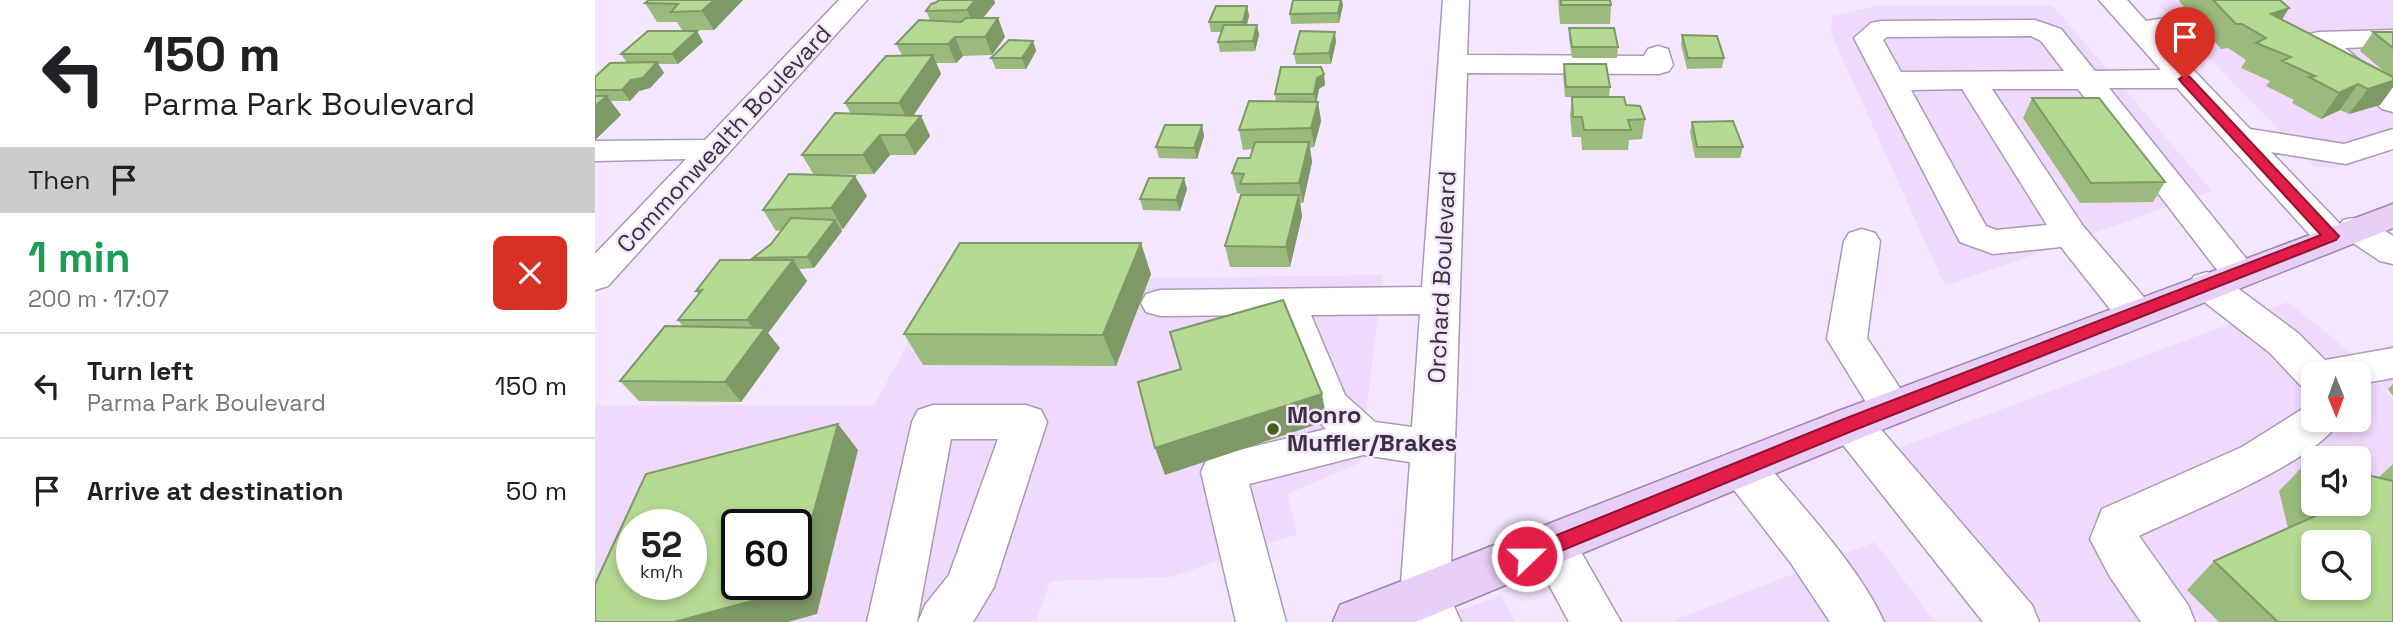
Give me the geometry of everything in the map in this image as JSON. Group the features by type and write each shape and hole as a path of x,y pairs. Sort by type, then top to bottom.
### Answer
{"main road":[{"path":"1358,622 1431,609 1552,546 1871,416 2360,226"}],"street":[{"name":"Commonwealth Boulevard","path":"595,277 854,0"},
{"name":"Orchard Boulevard","path":"1431,609 1433,448 1456,0"},
{"path":"2112,0 2239,137 2393,252"},
{"path":"2140,30 2197,21"},
{"path":"2070,234 1993,242 1973,234 1868,38 1881,29 2035,28 2051,34 2086,79 2223,279 2303,362"},
{"path":"2393,38 2308,35 2393,103"},
{"path":"1453,64 1660,65 1658,55"},
{"path":"1891,81 2185,79"},
{"path":"1971,80 2070,234 2135,313"},
{"path":"2239,137 2346,154 2393,139"},
{"path":"595,152 715,149"},
{"path":"1861,241 1847,340 1871,416 2014,622"},
{"path":"1160,303 1441,300"},
{"path":"1287,302 1323,397 1363,438"},
{"path":"2371,367 2393,363"},
{"path":"893,622 933,422 1026,422 969,587 943,622"},
{"path":"2170,622 2114,539 2119,523 2258,460 2301,432"},
{"path":"1261,622 1223,472 1363,438 1433,448"},
{"path":"1743,468 1807,547 1859,622"},
{"path":"1552,546 1596,622"}],"shaded area":[{"path":"2169,0 2393,0 2393,148 2333,168 2314,166 2158,5"},
{"path":"1880,5 2052,5 2212,191 1945,286 1831,33 1832,16"},
{"path":"1383,275 1360,463 1287,494 1297,534 1171,577 1050,581 1036,622 595,622 595,405 874,406 944,276 1157,278"},
{"path":"2288,302 2359,359 2393,344 2393,396 2371,373 2371,362 2301,362 2301,432 2371,432 2371,373 2393,400 2393,622 2038,622 1893,450"},
{"path":"1875,542 1935,622 1670,622"},
{"path":"1501,595 1515,622 1431,622"}],"building":[{"path":"649,0 714,0 702,11 671,12 678,4 645,3"},
{"path":"939,0 975,0 967,10 926,11 931,4"},
{"path":"1293,0 1341,0 1338,13 1290,14"},
{"path":"1561,0 1610,0 1611,5 1561,5"},
{"path":"2213,0 2280,0 2289,8 2271,14 2393,77 2393,81 2368,89 2358,84 2339,93 2309,77 2315,76 2282,61 2291,57 2256,43 2266,38 2242,24 2236,24"},
{"path":"1216,6 1247,6 1243,22 1209,22"},
{"path":"966,18 998,18 985,37 955,37 948,44 896,44 919,20 961,22"},
{"path":"1224,25 1257,25 1253,41 1218,42"},
{"path":"1569,28 1614,28 1618,47 1572,47"},
{"path":"648,31 697,31 672,54 621,54"},
{"path":"1300,31 1335,32 1329,53 1294,54"},
{"path":"2373,32 2393,32 2393,48"},
{"path":"1682,35 1717,36 1724,58 1688,58"},
{"path":"1009,40 1033,41 1022,58 991,58"},
{"path":"933,55 899,103 845,103 886,56"},
{"path":"657,62 643,78 631,80 622,90 595,90 595,77 610,63"},
{"path":"1564,64 1606,64 1610,87 1566,87"},
{"path":"1281,67 1321,67 1324,74 1317,78 1314,94 1275,94"},
{"path":"595,96 607,96 595,106"},
{"path":"1572,97 1624,97 1626,105 1640,106 1645,119 1628,120 1631,130 1584,130 1582,117 1573,117"},
{"path":"2032,98 2099,98 2165,182 2091,183"},
{"path":"1249,101 1318,102 1311,128 1239,130"},
{"path":"835,113 921,116 905,135 880,135 863,155 802,155"},
{"path":"1733,121 1743,147 1697,147 1692,122"},
{"path":"1165,125 1202,125 1194,148 1156,147"},
{"path":"1255,142 1309,142 1299,183 1240,184 1244,174 1232,173 1238,158 1250,158"},
{"path":"789,174 855,176 831,208 763,210"},
{"path":"1149,178 1184,178 1176,200 1140,199"},
{"path":"1241,195 1299,195 1286,247 1225,246"},
{"path":"791,218 835,220 807,257 753,258 771,244"},
{"path":"960,243 1141,243 1103,335 904,334"},
{"path":"720,260 793,260 747,320 678,320 702,290 696,291"},
{"path":"1283,300 1322,394 1155,448 1138,382 1181,369 1170,332"},
{"path":"665,326 765,328 725,382 620,381"},
{"path":"838,424 812,518 812,509 721,509 721,600 756,600 674,622 595,622 595,584 616,539 616,600 707,600 707,509 630,509 646,474"},
{"path":"2371,476 2393,481 2393,622 2278,622 2214,561 2315,516 2371,516"}],"place":[{"name":"Monro Muffler/Brakes","path":"1273,429"}],"route":[{"path":"1527,556 1851,424 2331,236 2185,79"}]}
